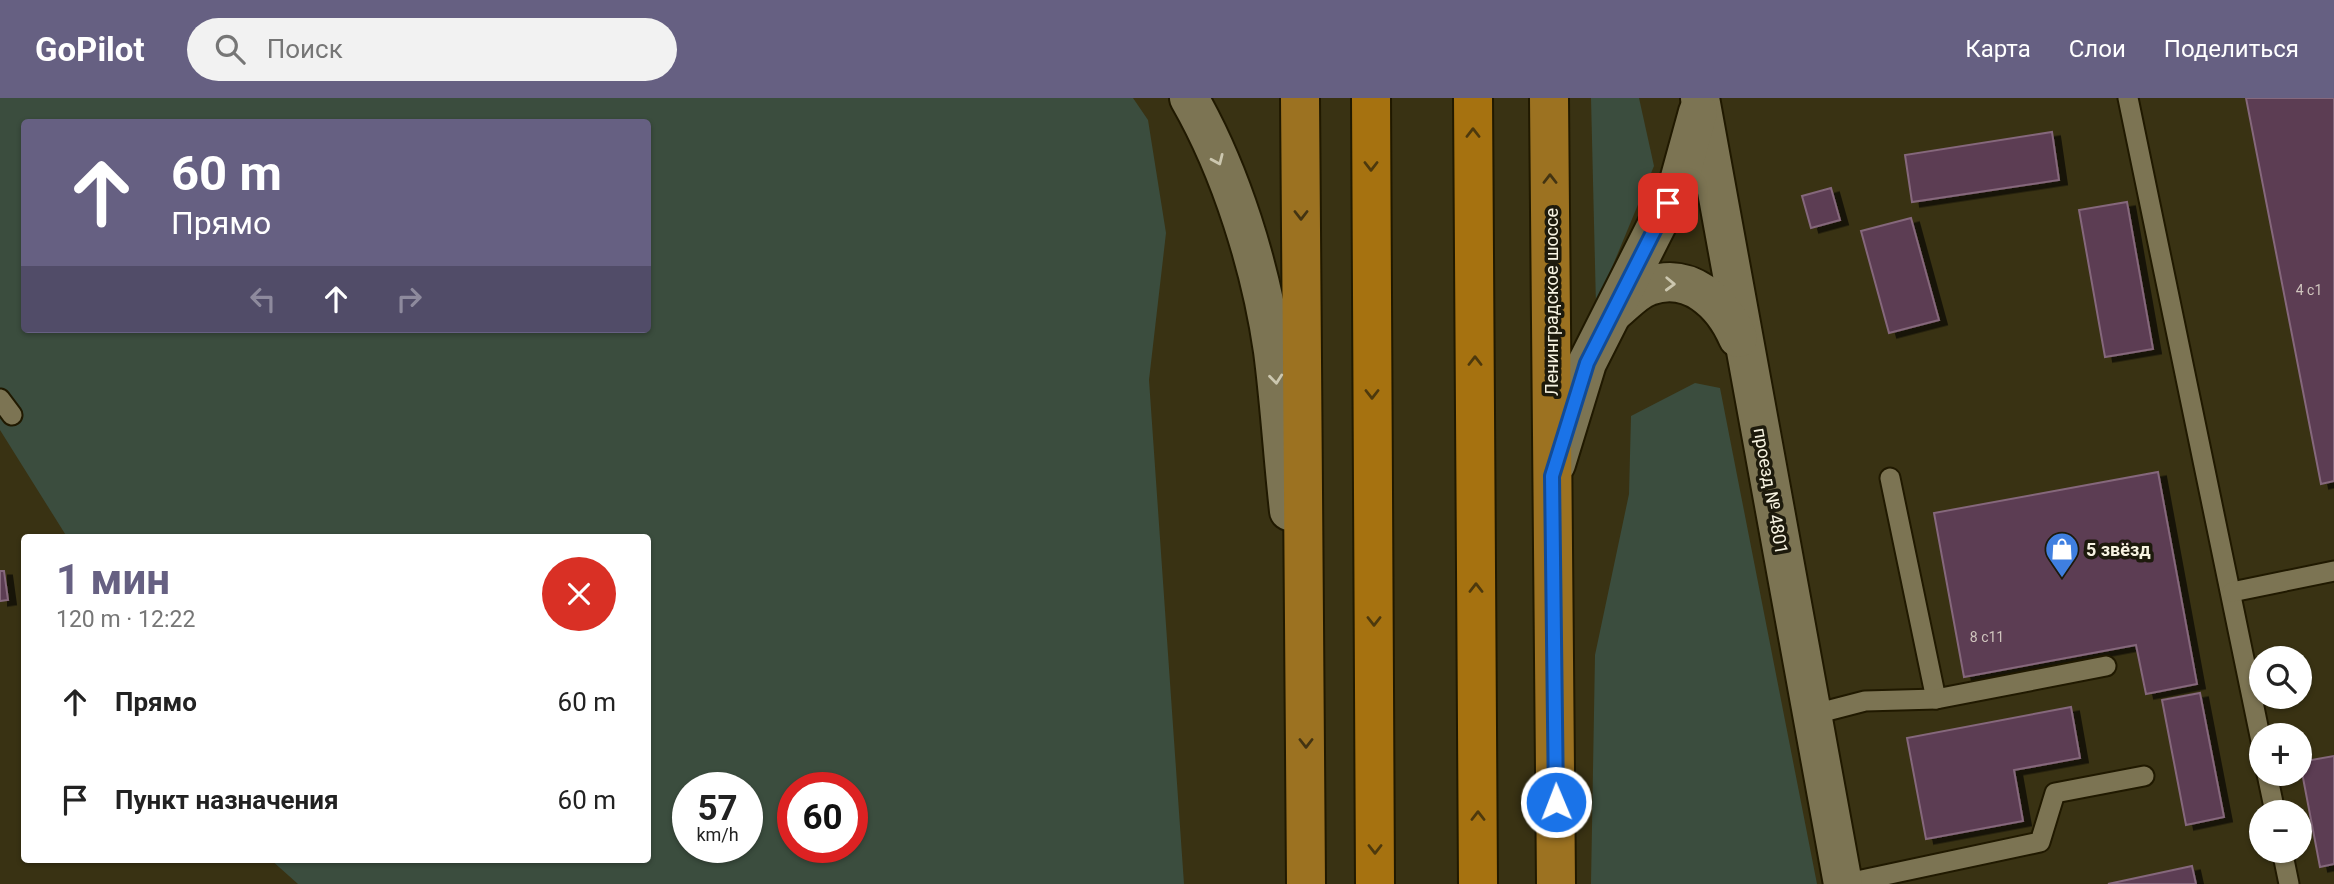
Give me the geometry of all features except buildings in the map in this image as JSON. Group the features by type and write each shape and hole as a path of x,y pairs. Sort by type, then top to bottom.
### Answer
{"highway":[{"path":"1371,98 1375,884"},
{"path":"1473,98 1478,884"}],"main road":[{"path":"1300,98 1306,884"},
{"name":"Ленинградское шоссе","path":"1549,98 1556,884"}],"street":[{"path":"1189,98 1222,169 1248,239 1273,349 1305,674"},
{"path":"1552,476 1587,363 1679,181 1700,100"},
{"name":"проезд № 4801","path":"1700,100 1843,884"},
{"path":"1612,314 1646,287 1667,281 1694,286 1714,300 1730,320 1748,362"}],"lane":[{"path":"2127,98 2257,723"},
{"path":"0,399 12,415"},
{"path":"1890,478 1937,699"},
{"path":"2232,592 2334,571"},
{"path":"1811,715 1865,701 1937,699 2106,666"},
{"path":"1843,884 2040,842 2055,793 2144,776"},
{"path":"2285,863 2289,884"}],"green space":[{"path":"0,98 1133,98 1148,120 1166,233 1149,380 1184,884 298,884 274,863 651,863 651,534 65,534 0,430"},
{"path":"1591,98 1639,98 1654,166 1596,306"},
{"path":"1695,383 1720,388 1817,884 1591,884 1595,655 1629,494 1631,416"}],"place":[{"name":"5 звёзд","path":"2062,579"}],"route":[{"path":"1556,802 1552,476 1587,363 1668,203"}]}
